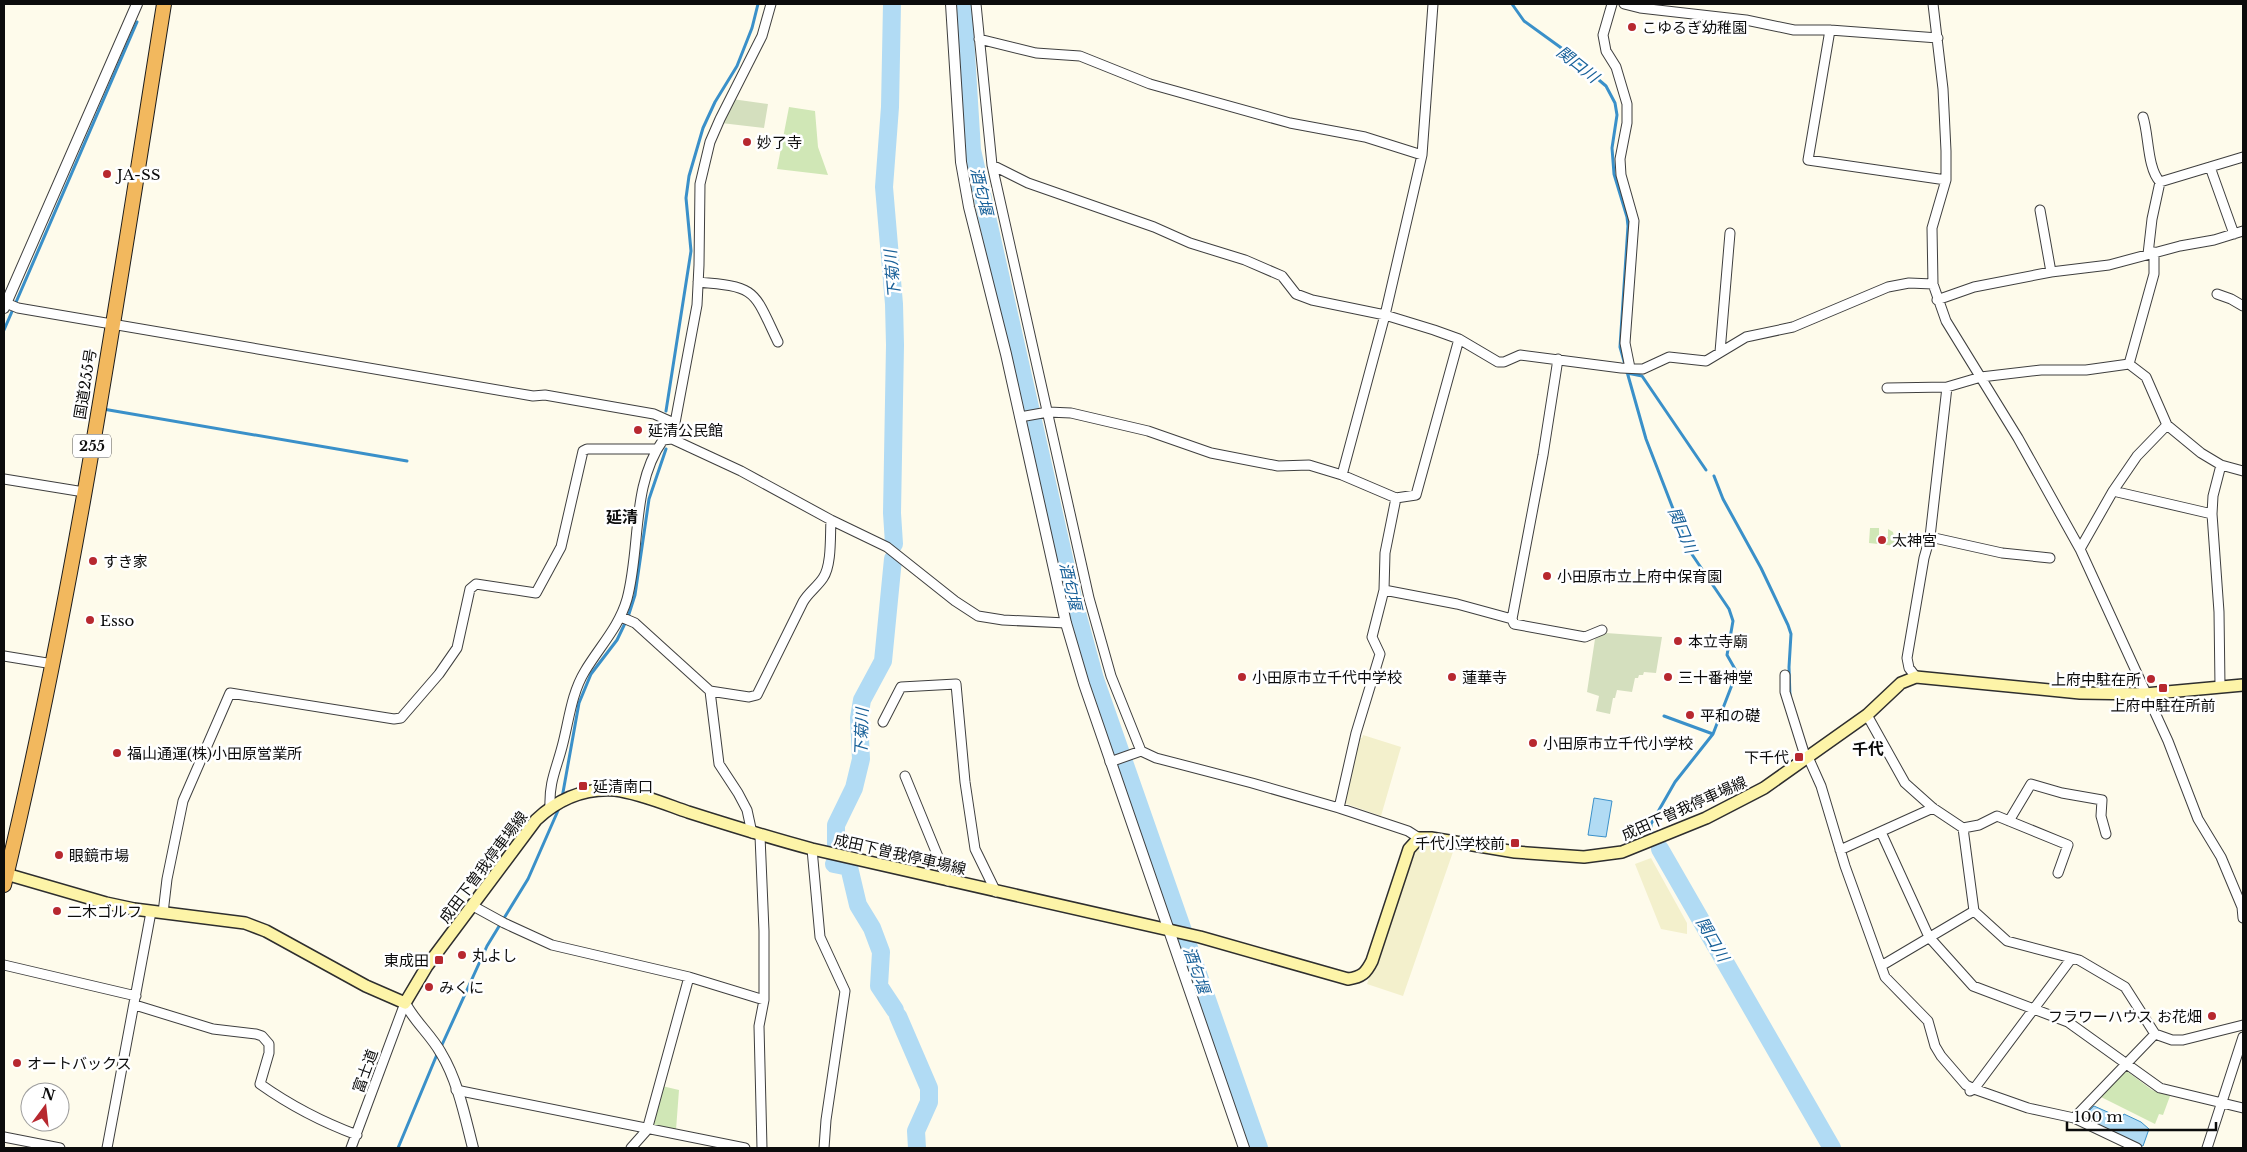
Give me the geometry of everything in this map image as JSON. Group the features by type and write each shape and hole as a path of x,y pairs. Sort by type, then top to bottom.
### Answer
{"highway":[{"name":"国道255号","path":"5,877 53,664 84,492 164,4"}],"main road":[{"path":"1916,677 2080,693 2145,694 2243,685"},
{"name":"成田下曽我停車場線","path":"405,1003 427,966 536,820 550,807 567,798 589,792 616,790 812,850 1200,937 1348,979 1359,977 1366,972 1372,961 1409,849 1419,838 1431,838 1516,852 1584,857 1622,852 1706,818 1764,788 1867,715 1902,683 1916,677"},
{"path":"5,877 106,903 157,912 231,920 266,931 366,986 405,1003"}],"street":[{"path":"137,4 9,306 533,396 545,395 654,414 674,423"},
{"path":"672,439 696,305 700,184 710,142 720,118 762,36 771,4"},
{"path":"950,4 961,162 969,207 1020,417 1066,624 1110,762 1244,1148"},
{"path":"976,4 992,165 1090,598 1111,676 1137,752"},
{"path":"1342,475 1385,315 1422,155 1433,4"},
{"path":"1612,4 1603,35 1606,51 1616,67 1627,104 1627,124 1620,167 1634,221 1625,343 1626,368"},
{"path":"1624,4 1640,8 1746,20 1794,30 1830,30 1938,38"},
{"path":"1933,4 1943,89 1946,180 1932,228 1932,284 1937,300 1946,321 2018,438 2080,549 2168,741 2198,819 2221,858 2243,906 2243,918"},
{"path":"1830,30 1808,160 1946,180"},
{"path":"979,39 1036,53 1080,56 1150,84 1290,123 1365,137 1422,155"},
{"path":"2143,117 2155,177 2160,182"},
{"path":"2160,182 2243,157"},
{"path":"992,165 1028,183 1154,227 1190,243 1245,260 1282,276 1296,294 1312,300 1385,315 1459,339 1498,362 1504,362 1520,355 1626,368 1643,368 1669,357 1706,361 1746,336 1793,328 1888,287 1909,283 1932,284"},
{"path":"1937,300 1974,287 2051,272 2108,265 2214,240 2239,232 2210,167"},
{"path":"2129,364 2154,274 2151,254 2152,219 2160,182"},
{"path":"2040,210 2051,272"},
{"path":"1720,352 1730,233"},
{"path":"698,282 728,285 750,292 760,304 778,342"},
{"path":"2216,294 2231,298 2243,306"},
{"path":"1020,417 1048,412 1071,413 1148,431 1211,453 1278,466 1309,466 1342,475 1396,498 1416,495 1459,339"},
{"path":"1558,359 1543,455 1512,619 1514,624 1585,636 1602,630"},
{"path":"1887,388 1947,387 1981,377 2041,370 2086,370 2129,364 2146,377 2167,425 2202,453 2221,465 2243,471"},
{"path":"1916,677 1909,668 1907,658 1924,558 1930,537 1947,387"},
{"path":"2080,549 2113,491 2137,456 2167,425"},
{"path":"550,807 549,788 562,748 574,696 586,670 611,636 621,617 629,587 641,499 656,449 663,440 672,439 741,471 831,520 887,547 955,601 978,616 1003,620 1066,624"},
{"path":"107,1148 136,1000 169,870 184,801 230,694 394,720 401,718 439,674 457,648 470,589 476,584 536,594 561,547 583,451 587,449 656,449"},
{"path":"2220,686 2219,612 2212,514 2213,496 2221,465"},
{"path":"4,479 84,492"},
{"path":"2113,491 2212,514"},
{"path":"1339,808 1356,733 1380,654 1372,637 1384,590 1386,553 1396,498"},
{"path":"621,617 635,623 710,691 749,697 757,695 802,602 810,591 823,579 828,569 831,520"},
{"path":"1930,537 2002,553 2050,558"},
{"path":"1384,590 1456,604 1512,619"},
{"path":"4,656 53,664"},
{"path":"1785,675 1786,692 1807,758 1821,786 1840,850 1881,966 1886,978 1928,1021 1935,1046 1941,1056 1970,1090 2028,1108 2074,1118 2137,1148"},
{"path":"884,722 901,688 956,684 965,782 975,849 996,892"},
{"path":"710,691 719,764 743,801 756,834 764,930 764,1000 759,1026 762,1148"},
{"path":"1867,715 1905,783 1934,808 1963,828 1979,825 1997,816 2068,845 2058,873"},
{"path":"1110,762 1137,752 1339,808 1408,831 1419,838"},
{"path":"906,776 948,881"},
{"path":"2009,821 2031,784 2062,793 2102,800 2101,816 2106,834"},
{"path":"1840,850 1934,808"},
{"path":"1963,828 1974,910 2007,941 2080,960 2125,986 2155,1034 2172,1040 2183,1040 2243,1025"},
{"path":"1881,832 1929,937 1973,986 2068,1022 2160,1088 2243,1108"},
{"path":"812,850 820,937 845,991 826,1120 824,1148"},
{"path":"473,906 502,922 552,945 689,977 764,1000"},
{"path":"1881,966 1974,910"},
{"path":"1970,1090 2071,958"},
{"path":"4,965 136,1000 213,1028 262,1036 269,1044 269,1054 260,1084 284,1101 324,1122 358,1135"},
{"path":"631,1148 646,1130 689,977"},
{"path":"405,1003 411,1015 439,1050 456,1090 473,1148"},
{"name":"富士道","path":"351,1148 358,1135 405,1003"},
{"path":"2074,1118 2155,1034"},
{"path":"2207,1148 2243,1037"},
{"path":"456,1090 646,1130 745,1148"},
{"path":"4,1137 60,1148"}],"shaded area":[{"path":"1363,735 1401,747 1381,816 1344,803 1359,738 1362,738"},
{"path":"1429,844 1454,849 1403,996 1367,984 1411,855 1418,848"},
{"path":"1651,858 1687,923 1687,934 1661,929 1635,864"}],"green space":[{"path":"732,99 768,104 764,128 721,123"},
{"path":"789,107 815,111 818,147 828,175 777,169"},
{"name":"太神宮","path":"1870,528 1879,528 1879,537 1888,537 1888,529 1893,532 1896,546 1869,543"},
{"path":"1606,633 1662,637 1656,673 1644,672 1643,675 1635,678 1632,692 1617,690 1615,698 1613,698 1610,714 1596,711 1599,696 1587,692 1595,639"},
{"path":"2124,1072 2128,1072 2152,1090 2170,1096 2163,1115 2159,1114 2155,1124 2101,1097"},
{"path":"662,1086 679,1090 676,1130 652,1126"}],"water":[{"path":"1594,798 1612,801 1606,837 1588,835"},
{"path":"2094,1106 2121,1118 2124,1114 2141,1122 2149,1129 2143,1146 2089,1121 2088,1112"}],"waterway":[{"path":"666,411 691,251 686,198 689,176 703,128 715,102 737,66 752,28 758,4"},
{"name":"下菊川","path":"892,4 890,107 884,187 894,304 892,513 894,544"},
{"name":"酒匂堰","path":"963,4 972,150 1073,598 1095,679 1259,1148"},
{"name":"関口川","path":"1512,4 1524,21 1560,47 1606,86 1615,103 1617,115 1612,148 1614,174 1628,226 1620,347 1646,439 1689,550 1729,609 1733,621 1727,655 1735,669 1735,677 1713,734 1675,782 1651,824 1651,830 1660,849"},
{"path":"4,330 137,22"},
{"path":"1627,373 1642,376 1706,470"},
{"path":"103,409 407,461"},
{"path":"562,798 579,703 591,674 617,640 628,617 635,595 649,499 666,449"},
{"path":"1714,476 1723,499 1761,568 1788,625 1791,634 1790,697"},
{"name":"下菊川","path":"836,845 836,825 854,788 861,759 859,718 862,700 883,661 893,559"},
{"path":"1664,716 1713,734"},
{"path":"441,1047 487,946 528,879 560,806"},
{"name":"関口川","path":"1660,849 1832,1148"},
{"name":"下菊川","path":"834,864 849,867 858,905 872,928 881,952 879,986 895,1010"},
{"name":"下菊川","path":"898,1016 929,1088 929,1102 916,1131 917,1148"},
{"path":"398,1148 438,1052"}],"place":[{"name":"こゆるぎ幼稚園","path":"1632,27"},
{"name":"妙了寺","path":"747,142"},
{"name":"JA-SS","path":"107,174"},
{"name":"延清公民館","path":"638,430"},
{"name":"太神宮","path":"1882,540"},
{"name":"すき家","path":"93,561"},
{"name":"小田原市立上府中保育園","path":"1547,576"},
{"name":"Esso","path":"90,620"},
{"name":"本立寺廟","path":"1678,641"},
{"name":"小田原市立千代中学校","path":"1242,677"},
{"name":"蓮華寺","path":"1452,677"},
{"name":"三十番神堂","path":"1668,677"},
{"name":"上府中駐在所","path":"2151,679"},
{"name":"上府中駐在所前","path":"2163,688"},
{"name":"平和の礎","path":"1690,715"},
{"name":"小田原市立千代小学校","path":"1533,743"},
{"name":"福山通運(株)小田原営業所","path":"117,753"},
{"name":"下千代","path":"1799,757"},
{"name":"延清南口","path":"583,786"},
{"name":"千代小学校前","path":"1515,843"},
{"name":"眼鏡市場","path":"59,855"},
{"name":"二木ゴルフ","path":"57,911"},
{"name":"丸よし","path":"462,955"},
{"name":"東成田","path":"439,960"},
{"name":"みくに","path":"429,987"},
{"name":"フラワーハウス お花畑","path":"2212,1016"},
{"name":"オートバックス","path":"17,1063"}],"district":[{"name":"延清","path":"622,517"},
{"name":"千代","path":"1868,749"}]}
